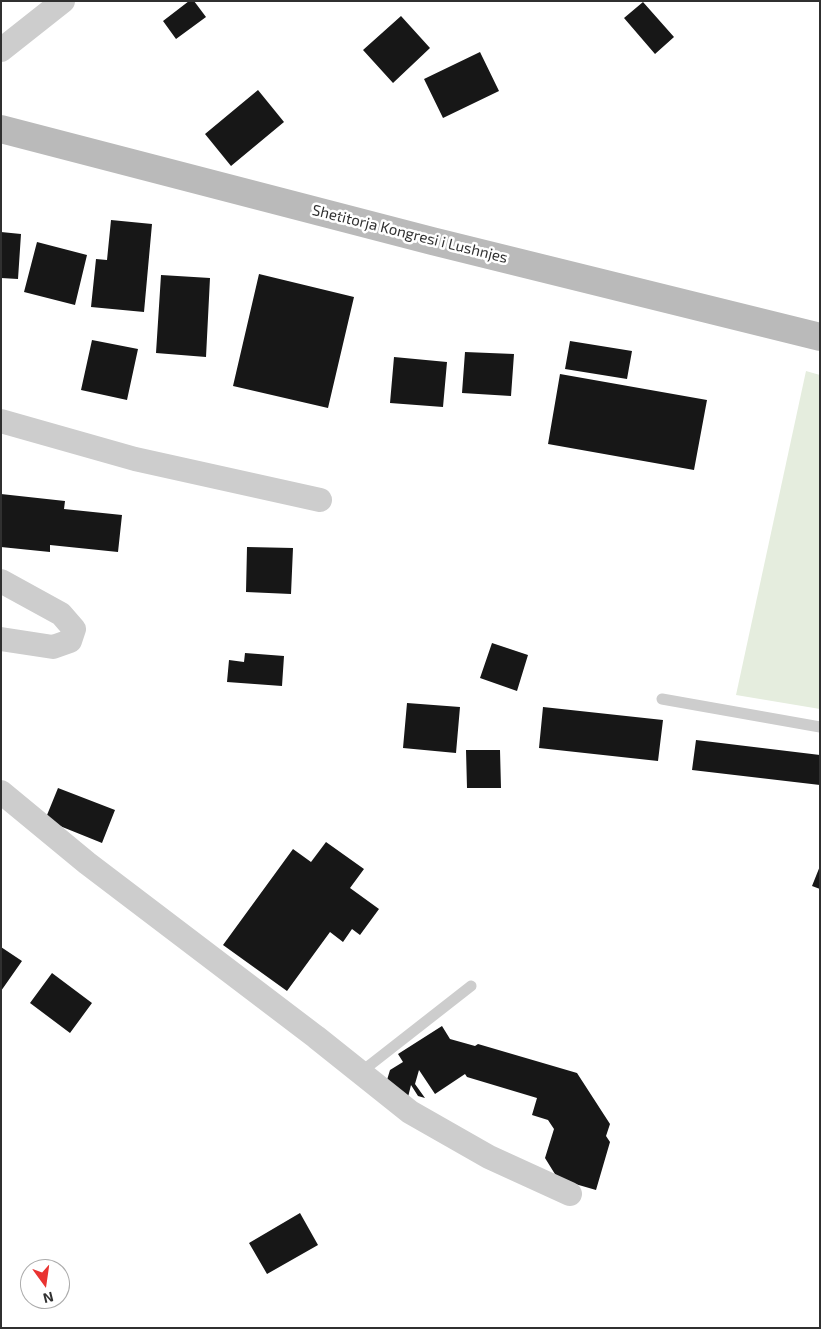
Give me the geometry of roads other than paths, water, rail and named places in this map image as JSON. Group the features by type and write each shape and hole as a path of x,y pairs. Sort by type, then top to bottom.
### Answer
{"main road":[{"name":"Shetitorja Kongresi i Lushnjes","path":"1,129 432,241 820,337"}],"street":[{"path":"1,50 64,1"},
{"path":"1,421 136,459 320,500"},
{"path":"1,581 61,614 74,629 70,641 54,647 1,639"},
{"path":"1,792 87,864 361,1072 410,1112 489,1157 570,1194"}],"lane":[{"path":"662,699 820,727"},
{"path":"361,1072 471,986"}]}
